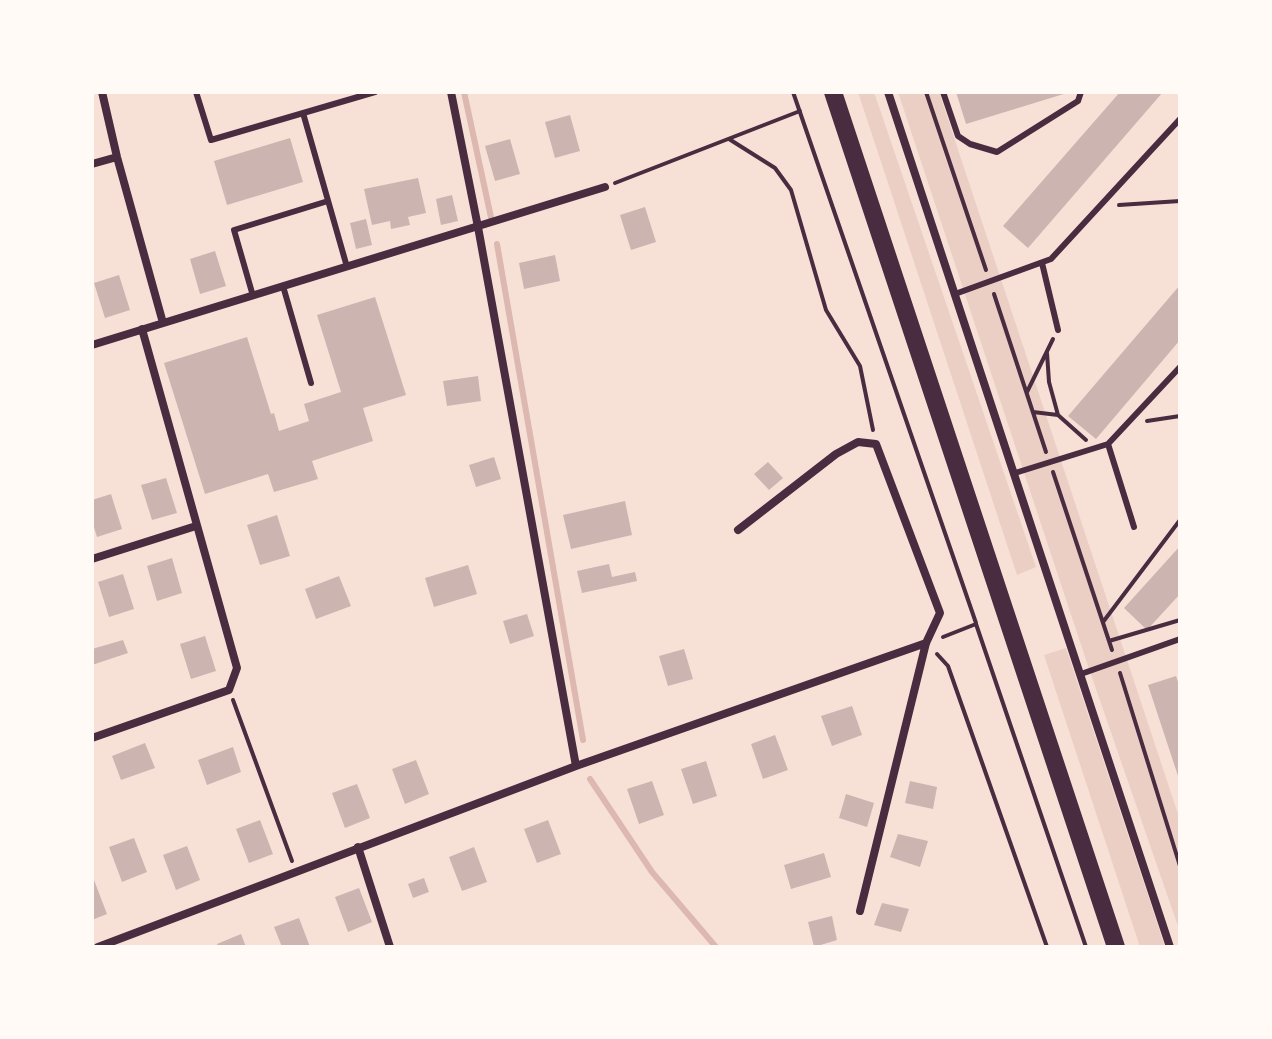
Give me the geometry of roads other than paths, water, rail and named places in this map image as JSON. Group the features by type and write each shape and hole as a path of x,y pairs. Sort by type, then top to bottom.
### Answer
{"main road":[{"path":"833,92 1116,947"}],"street":[{"path":"102,92 163,323"},
{"path":"451,92 576,766"},
{"path":"890,92 1170,947"},
{"path":"92,164 117,157"},
{"path":"92,345 605,187"},
{"path":"92,738 229,690 237,668 142,329"},
{"path":"738,530 836,454 858,442 876,444 940,613 926,643 860,911"},
{"path":"92,559 196,526"},
{"path":"98,947 576,766 926,643"},
{"path":"358,847 390,947"}],"lane":[{"path":"196,92 211,140 375,92"},
{"path":"943,92 958,136 970,144 997,152 1078,101 1081,92"},
{"path":"303,113 347,267"},
{"path":"955,294 1051,259 1180,119"},
{"path":"253,296 234,230 328,201"},
{"path":"1042,263 1058,330"},
{"path":"283,286 311,383"},
{"path":"1015,473 1108,444 1180,367"},
{"path":"1108,444 1134,527"},
{"path":"1081,674 1180,639"}],"waterway":[{"path":"464,92 492,222"},
{"path":"497,244 583,740"},
{"path":"590,779 652,872 716,947"}]}
